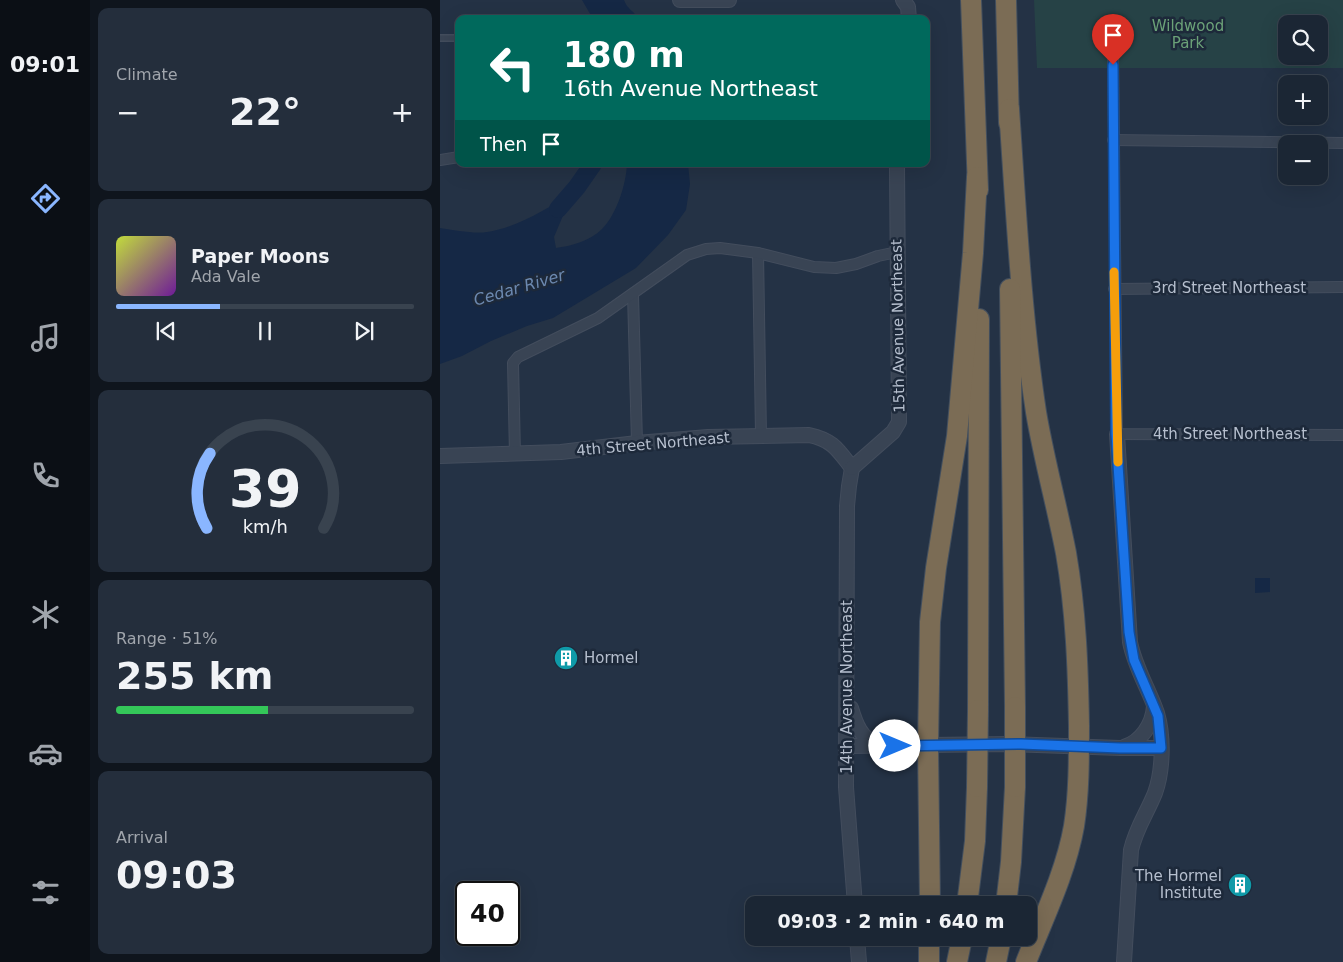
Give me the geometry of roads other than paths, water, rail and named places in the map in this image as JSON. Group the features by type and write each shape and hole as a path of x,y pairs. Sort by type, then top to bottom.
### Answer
{"highway":[{"path":"968,896 977,788 978,710 979,328 977,177 971,0"},
{"path":"1006,0 1009,109 1015,707 1015,787 1007,896"},
{"path":"1009,109 1023,303 1031,375 1043,450 1065,551 1074,611 1078,674 1079,747 1076,805 1070,840 1065,861 1026,962"},
{"path":"930,896 928,746 930,615 957,436 973,253 977,177"},
{"path":"929,946 929,962"},
{"path":"957,962 960,946"},
{"path":"996,962 999,946"}],"street":[{"path":"680,0 729,0"},
{"path":"903,0 908,7 909,15"},
{"path":"1113,46 1116,434 1130,642 1138,671 1154,703 1158,716 1161,748 1157,786 1135,834 1131,850 1124,962"},
{"path":"1113,140 1343,143"},
{"path":"440,160 455,158"},
{"name":"15th Avenue Northeast","path":"852,468 893,432 899,422 897,167"},
{"path":"514,455 513,364 518,356 598,318 687,255 706,249 720,248 758,253 814,267 836,268 897,252"},
{"path":"758,253 761,435"},
{"name":"3rd Street Northeast","path":"1114,289 1343,287"},
{"path":"633,294 637,443"},
{"name":"4th Street Northeast","path":"1116,434 1343,435"},
{"name":"4th Street Northeast","path":"440,456 514,455 584,450 637,443 761,435 809,435 824,438 838,450 852,468"},
{"name":"14th Avenue Northeast","path":"852,468 848,486 847,746 848,822 854,896"},
{"path":"847,687 860,733 871,743 878,746"},
{"path":"1120,748 1134,742 1144,732 1152,717 1154,703"},
{"path":"847,746 1025,744 1161,748"},
{"path":"858,946 859,962"}],"lane":[{"path":"440,38 455,38"}],"water":[{"path":"582,0 624,0 636,15 591,15"},
{"path":"627,167 688,167 690,184 686,210 668,235 636,268 553,318 527,326 440,364 440,228 464,232 499,230 521,222 573,192 554,237 556,248 568,246 592,237 602,229 616,207 625,180"},
{"path":"1255,578 1270,578 1270,592 1255,593"}],"waterway":[{"name":"Cedar River","path":"558,209 591,167"}],"place":[{"name":"Hormel","path":"566,658"},
{"name":"The Hormel Institute","path":"1240,885"}],"park label":[{"name":"Wildwood Park","path":"1188,34"}]}
